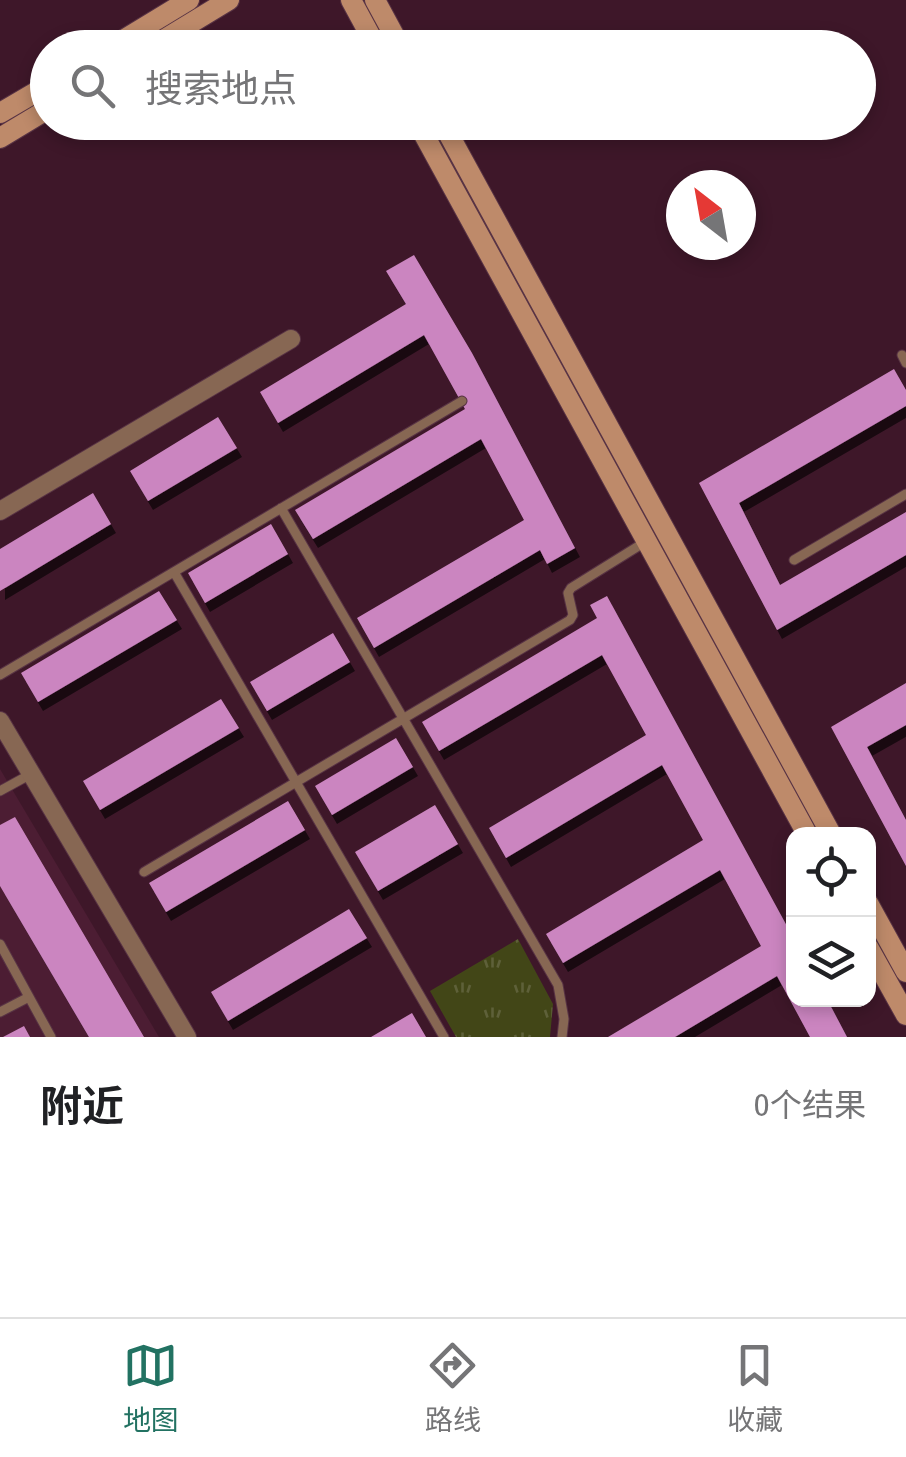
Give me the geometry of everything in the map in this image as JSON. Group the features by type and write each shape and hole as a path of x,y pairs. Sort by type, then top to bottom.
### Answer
{"street":[{"path":"140,30 189,0"},
{"path":"180,30 230,0"},
{"path":"351,0 367,30"},
{"path":"375,0 391,30"},
{"path":"0,113 30,95"},
{"path":"0,138 30,120"},
{"path":"428,140 803,827"},
{"path":"452,140 827,827"},
{"path":"0,511 291,339"},
{"path":"0,721 187,1037"},
{"path":"876,917 906,972"},
{"path":"876,962 906,1016"}],"lane":[{"path":"0,674 462,401"},
{"path":"794,560 906,494"},
{"path":"281,508 558,985 564,1019 562,1037"},
{"path":"144,872 570,620 574,614 568,593 572,588 646,541"},
{"path":"174,572 444,1037"},
{"path":"0,791 31,774"},
{"path":"0,944 51,1037"},
{"path":"0,1012 29,997"},
{"path":"564,1019 574,1037"}],"shaded area":[{"path":"0,769 159,1037 0,1037"}],"green space":[{"path":"518,939 553,1004 550,1037 456,1037 430,991"}],"building":[{"path":"414,255 472,353 575,548 547,564 540,550 374,648 357,618 524,520 481,439 313,539 295,510 465,409 424,335 278,423 260,392 406,304 386,271"},
{"path":"894,369 906,390 906,406 739,503 780,585 906,512 906,555 777,630 699,483"},
{"path":"218,417 237,448 148,501 130,471"},
{"path":"93,493 111,524 0,591 0,549"},
{"path":"271,524 288,554 205,603 188,573"},
{"path":"159,591 177,620 38,702 21,673"},
{"path":"607,596 786,924 786,993 777,976 675,1037 608,1037 761,946 720,870 563,963 546,934 703,840 662,765 506,858 489,828 646,735 602,655 439,751 422,722 597,618 590,605"},
{"path":"333,633 350,662 267,711 250,682"},
{"path":"906,683 906,725 867,747 906,820 906,866 831,727"},
{"path":"221,699 239,728 100,810 83,781"},
{"path":"396,738 413,767 332,815 315,786"},
{"path":"288,801 305,830 166,912 149,883"},
{"path":"435,805 458,844 378,891 355,852"},
{"path":"15,817 144,1037 89,1037 0,886 0,825"},
{"path":"349,909 367,938 228,1021 211,992"},
{"path":"794,1007 831,1007 847,1037 810,1037"},
{"path":"412,1013 426,1037 371,1037"},
{"path":"24,1026 30,1037 3,1037"}]}
